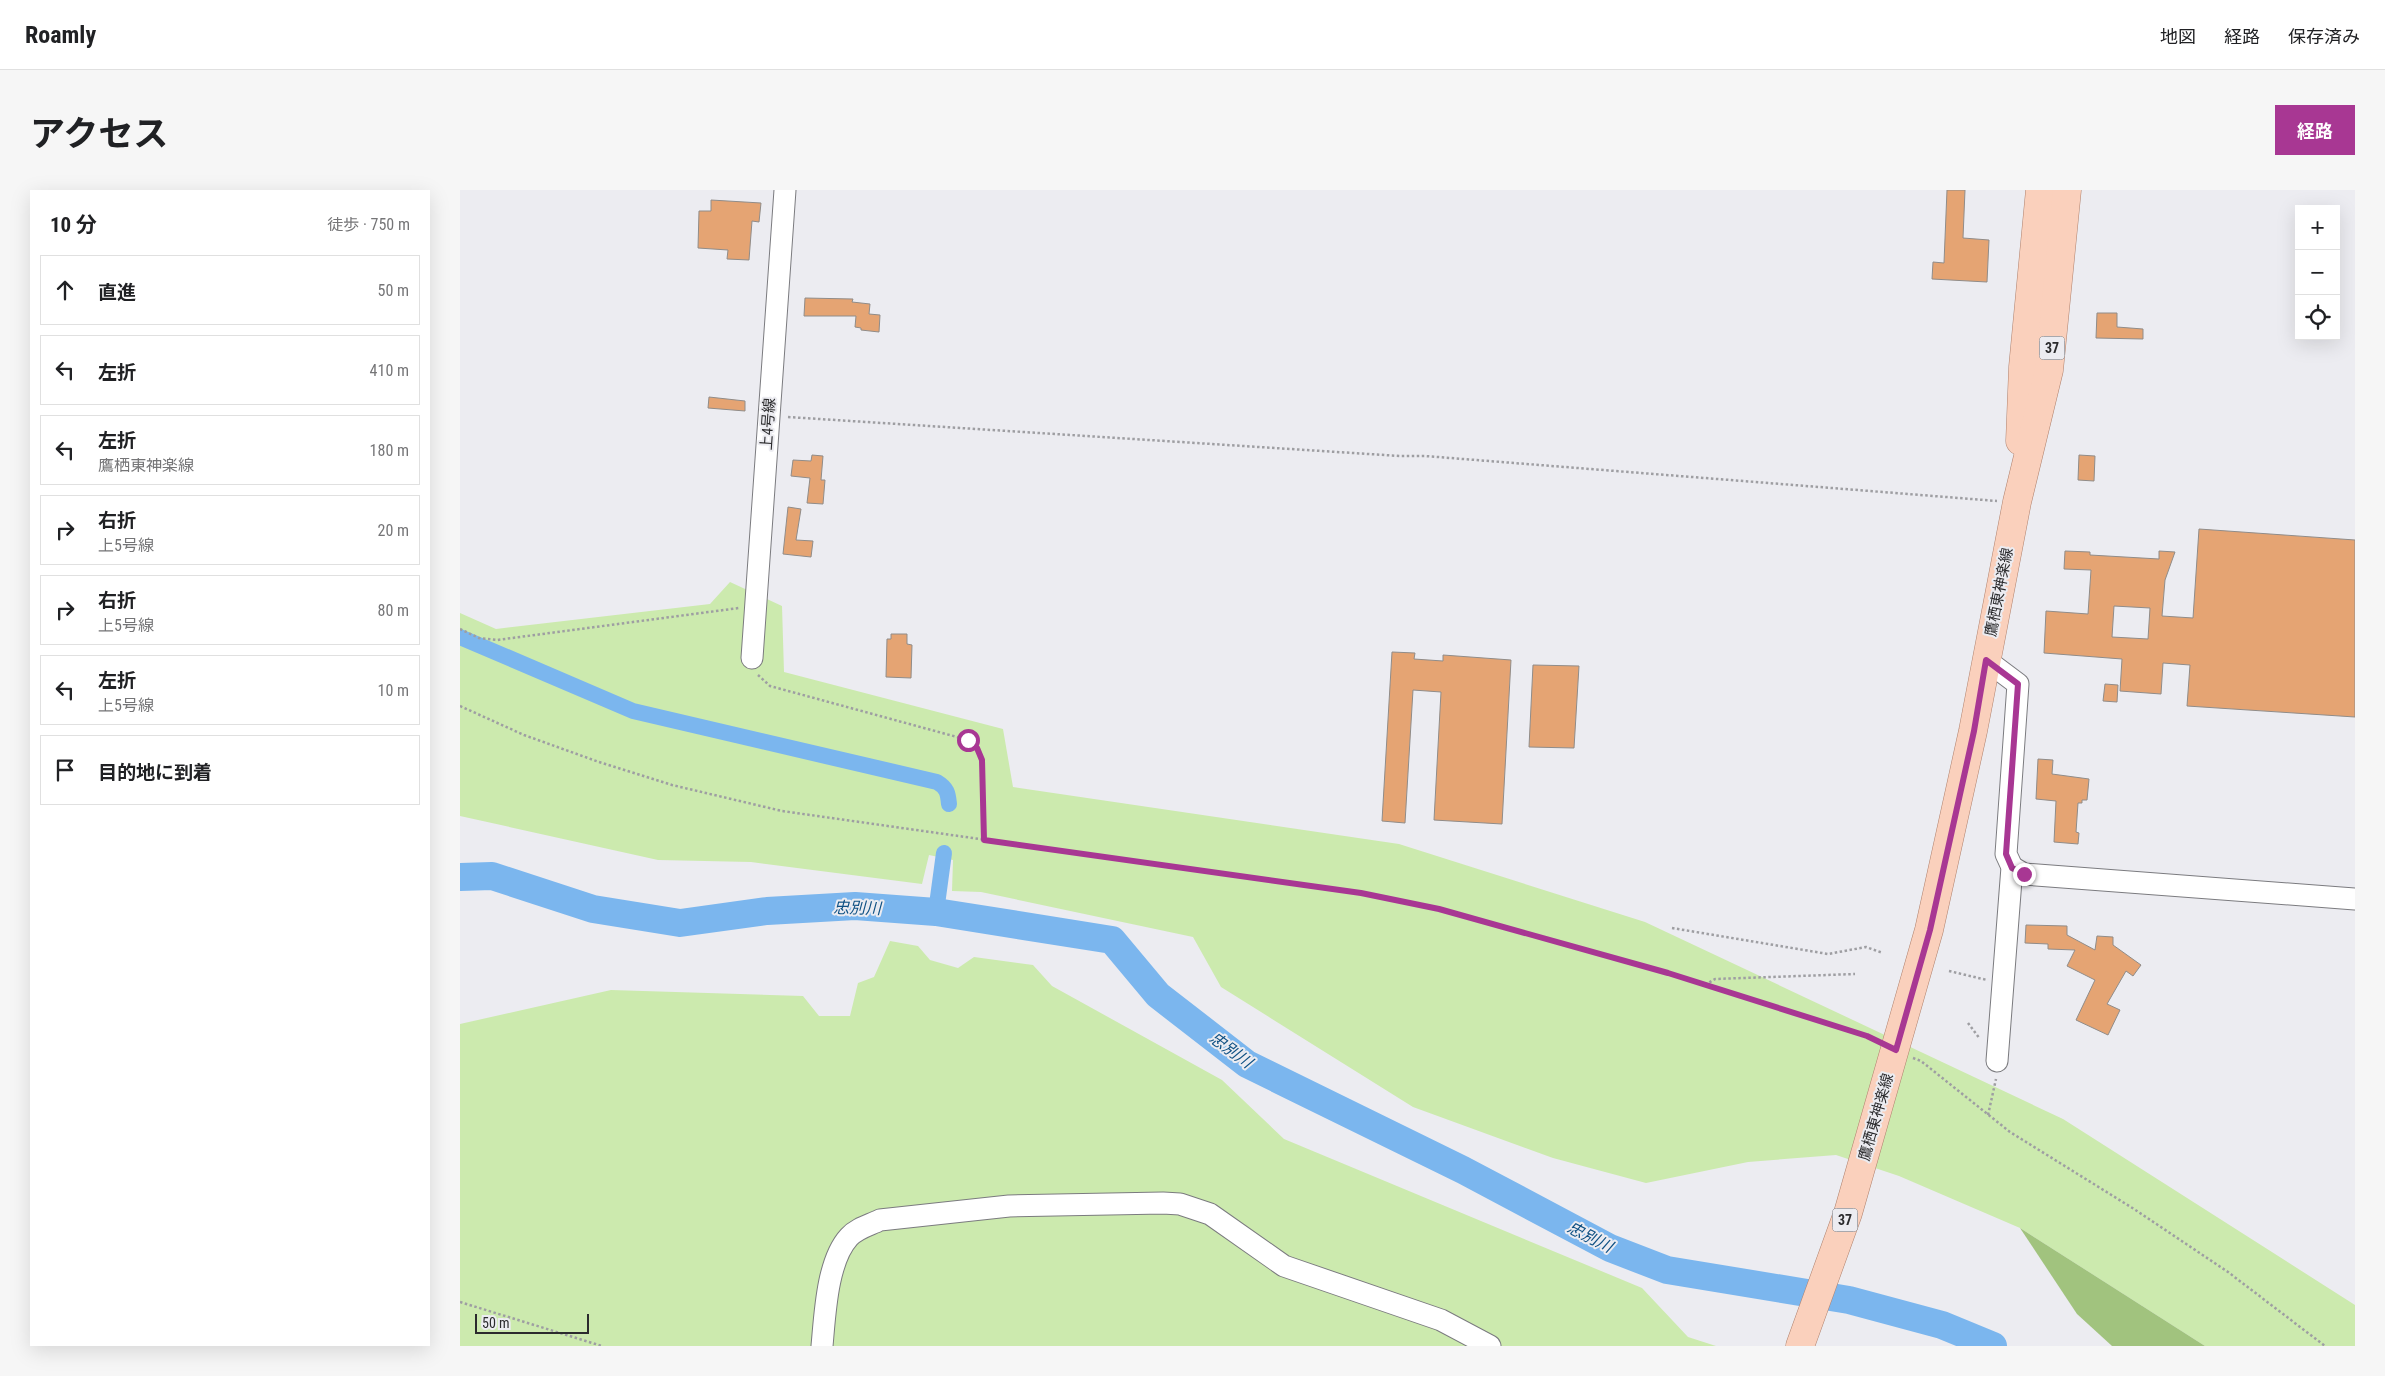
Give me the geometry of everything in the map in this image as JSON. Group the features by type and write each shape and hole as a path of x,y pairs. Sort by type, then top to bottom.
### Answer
{"main road":[{"name":"鷹栖東神楽線","path":"2017,502 2023,367 2040,190"},
{"name":"鷹栖東神楽線","path":"1800,1346 1848,1212 1930,930 1974,731 2017,502 2049,370 2067,190"}],"street":[{"name":"上4号線","path":"752,658 784,190"},
{"path":"1986,660 2018,684 2006,854 2012,868 1997,1061"},
{"path":"2012,868 2024,874 2355,899"},
{"path":"822,1346 825,1310 834,1263 850,1236 880,1220 1009,1206 1163,1203 1180,1204 1210,1214 1284,1266 1441,1320 1490,1346"}],"path":[{"path":"769,416 1400,456 1425,456 2017,502"},
{"path":"460,629 479,638 497,640 756,606"},
{"path":"752,658 755,672 770,686 968,740 977,748 982,760 984,840"},
{"path":"460,706 524,735 672,785 782,811 1361,893 1439,909 1705,984 1867,1036 1921,1061 2010,1132 2134,1209 2228,1272 2325,1346"},
{"path":"1672,928 1828,954 1866,947 1883,953"},
{"path":"1949,971 2003,983"},
{"path":"1705,984 1715,979 1855,974"},
{"path":"460,1302 602,1346"}],"green space":[{"path":"730,582 782,606 784,672 1003,729 1013,787 1399,844 1645,922 2063,1119 2355,1305 2355,1346 2205,1346 2020,1228 1899,1176 1836,1155 1748,1162 1646,1183 1553,1158 1413,1107 1221,987 1193,937 981,892 952,891 953,860 929,855 922,884 751,862 658,860 460,816 460,613 496,629 710,604"},
{"path":"890,941 918,946 930,960 958,968 974,957 1033,965 1052,986 1222,1080 1284,1139 1642,1288 1688,1337 1716,1346 460,1346 460,1024 611,990 803,996 819,1016 850,1016 858,983 874,977"},
{"path":"2020,1228 2205,1346 2112,1346 2077,1314"}],"building":[{"path":"1947,190 1965,190 1963,238 1989,240 1987,282 1932,279 1933,262 1944,263"},
{"path":"711,200 761,203 759,222 752,221 749,260 727,259 728,250 698,248 699,211 711,211"},
{"path":"805,298 853,299 852,302 870,304 869,314 880,315 879,332 861,330 861,328 855,327 856,316 804,316"},
{"path":"2097,313 2117,313 2117,327 2143,329 2143,339 2096,338"},
{"path":"709,397 745,401 745,411 708,408"},
{"path":"812,455 823,456 821,480 825,480 823,504 807,503 810,478 791,476 793,460 811,461"},
{"path":"2079,455 2095,456 2094,481 2078,480"},
{"path":"788,507 801,509 796,540 813,541 811,557 783,554"},
{"path":"2199,529 2355,540 2355,717 2187,706 2190,665 2163,663 2161,694 2120,691 2122,659 2044,653 2046,611 2088,614 2091,570 2064,569 2065,551 2090,552 2090,555 2159,559 2159,551 2175,552 2165,580 2162,616 2193,618","holes":["2114,606 2150,608 2148,639 2112,637"]},
{"path":"891,634 907,634 907,644 912,645 911,678 886,677 887,639 891,639"},
{"path":"1392,652 1415,653 1414,659 1443,661 1443,655 1511,660 1502,824 1434,820 1441,692 1413,690 1405,823 1382,821"},
{"path":"1533,665 1579,666 1574,748 1529,747"},
{"path":"2105,684 2118,685 2117,702 2103,701"},
{"path":"2038,759 2053,760 2052,774 2089,779 2087,800 2082,800 2082,803 2078,803 2076,832 2079,833 2078,844 2054,842 2056,801 2036,799"},
{"path":"2026,925 2067,926 2067,935 2095,950 2097,936 2113,937 2113,945 2141,965 2133,976 2126,971 2107,1004 2120,1010 2108,1035 2076,1020 2095,980 2067,966 2075,950 2048,949 2048,944 2025,943"}],"waterway":[{"path":"460,637 633,711 937,782 946,791 949,804"},
{"path":"936,912 944,853"},
{"name":"忠別川","path":"460,877 492,876 593,909 680,923 767,911 855,906 936,912 1112,940 1158,995 1247,1064 1463,1170 1610,1248 1667,1270 1849,1300 1942,1325 1993,1346"}],"route":[{"path":"968,740 977,748 982,760 984,840 1361,893 1439,909 1668,973 1867,1036 1896,1050 1930,930 1974,731 1986,660 2018,684 2006,854 2012,868 2024,874"}]}
